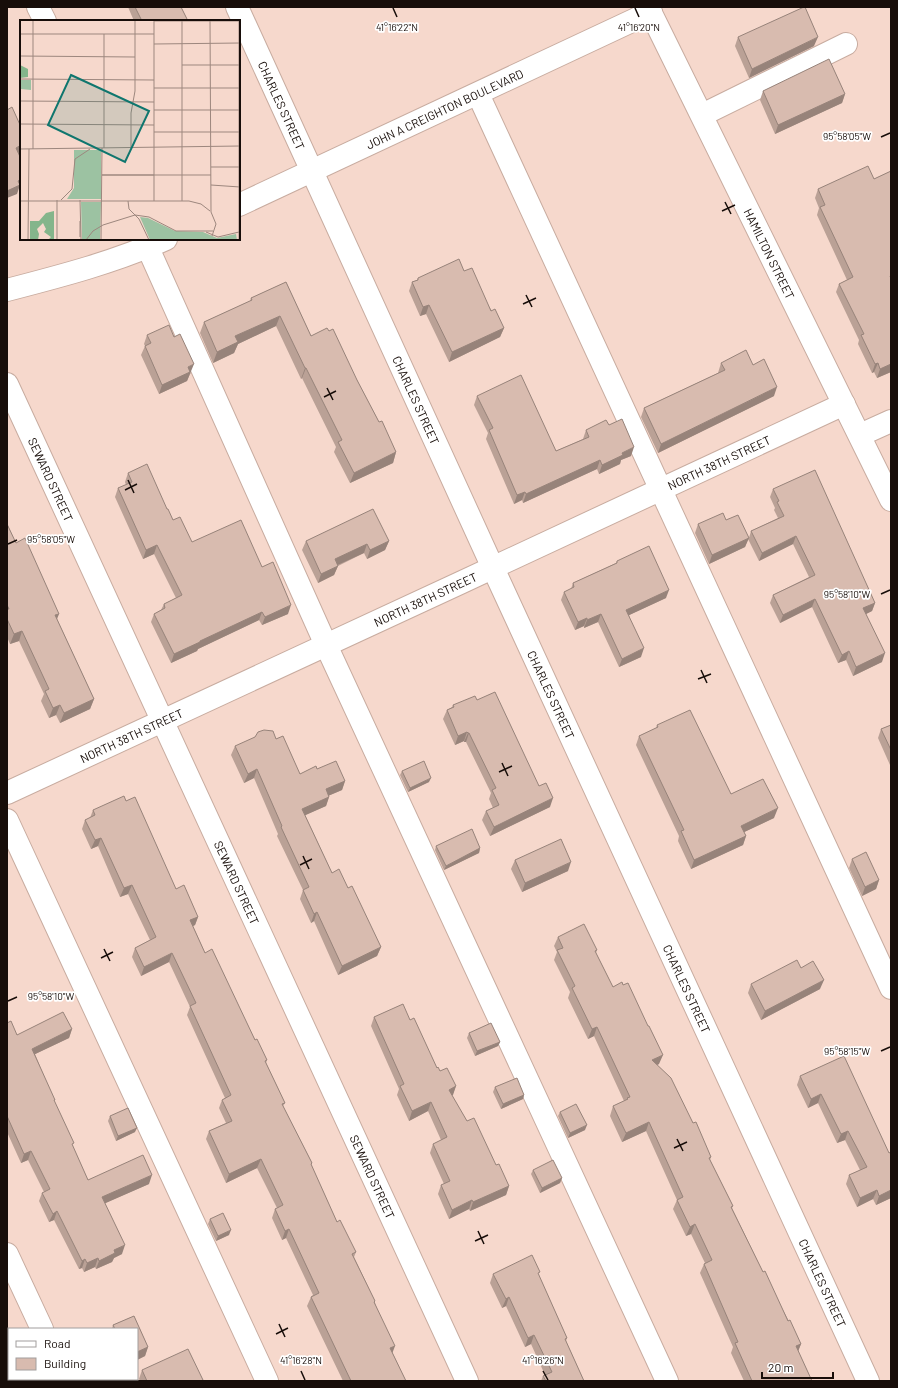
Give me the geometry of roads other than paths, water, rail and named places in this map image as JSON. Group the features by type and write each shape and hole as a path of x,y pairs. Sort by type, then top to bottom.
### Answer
{"street":[{"path":"38,7 44,20"},
{"name":"CHARLES STREET","path":"237,7 493,568 868,1381"},
{"name":"JOHN A CREIGHTON BOULEVARD","path":"240,206 478,94 650,10"},
{"name":"HAMILTON STREET","path":"650,10 891,500"},
{"path":"702,115 846,44"},
{"path":"478,94 891,988"},
{"path":"7,290 94,266 153,242 326,645 667,1381"},
{"name":"SEWARD STREET","path":"7,384 468,1381"},
{"name":"NORTH 38TH STREET","path":"7,793 844,404"},
{"path":"860,435 891,421"},
{"path":"7,820 267,1381"},
{"path":"7,1254 42,1328"}]}
